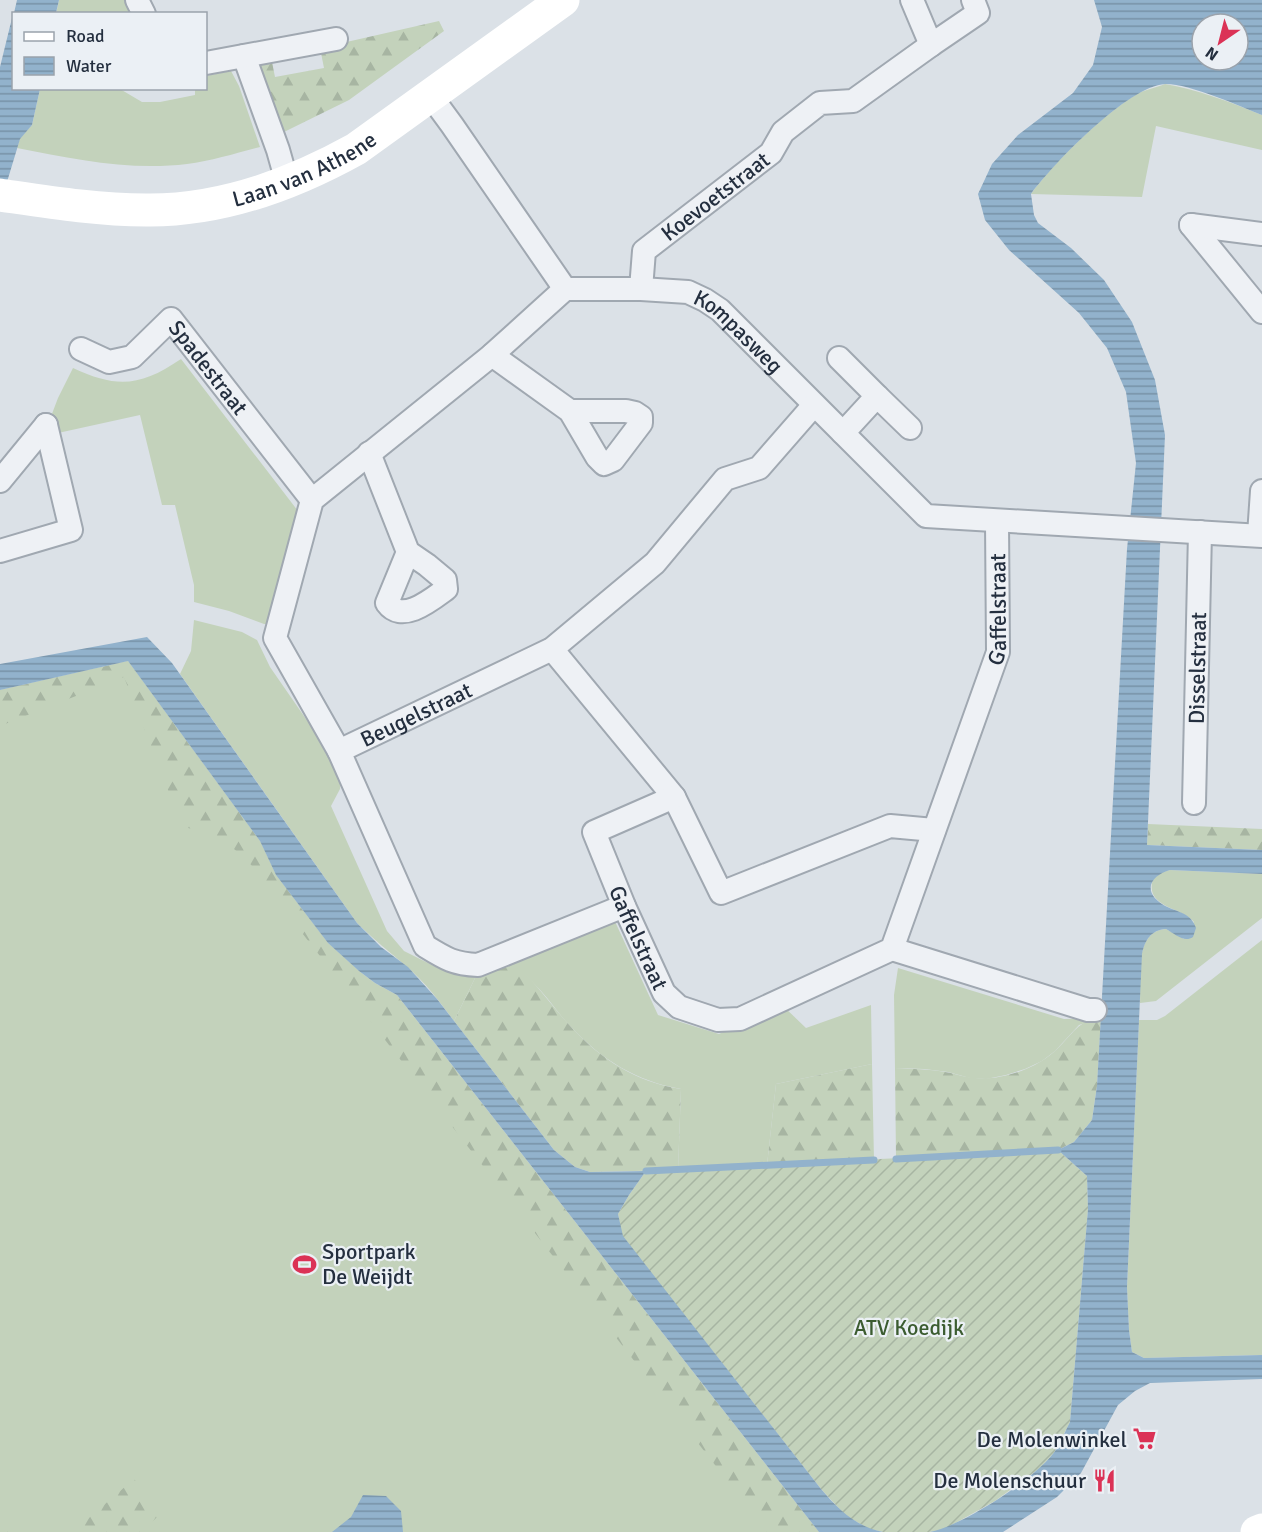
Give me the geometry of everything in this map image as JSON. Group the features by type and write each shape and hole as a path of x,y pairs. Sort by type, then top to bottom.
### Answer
{"street":[{"name":"Laan van Athene","path":"3,195 65,204 148,210 219,202 286,182 356,149 562,0"},
{"path":"912,0 931,45"},
{"name":"Koevoetstraat","path":"641,289 644,251 771,153 783,132 820,103 854,101 978,14 973,0"},
{"path":"207,63 336,39"},
{"path":"244,56 278,150 286,182"},
{"path":"339,751 275,638 312,500 492,355 565,289 430,95"},
{"path":"1262,234 1191,225 1262,312"},
{"name":"Kompasweg","path":"565,289 641,289 688,292 705,300 720,310 926,516 997,522 1200,532"},
{"name":"Spadestraat","path":"81,349 109,362 132,357 171,319 312,500"},
{"path":"492,355 570,411"},
{"path":"840,358 910,428"},
{"path":"843,433 877,396"},
{"name":"Beugelstraat","path":"624,906 478,965 458,964 441,956 425,946 339,751 552,649 655,563 725,479 759,468 814,405"},
{"path":"0,481 46,425 71,530 0,551"},
{"path":"369,453 408,552"},
{"path":"1200,532 1261,535 1262,491"},
{"name":"Gaffelstraat","path":"674,797 594,832 624,906 664,993 679,1007 718,1020 740,1019 892,949 998,652 997,522"},
{"name":"Disselstraat","path":"1194,803 1200,532"},
{"path":"552,649 674,797 721,893 890,826 934,830"},
{"path":"892,949 1088,1010 1095,1010"},
{"path":"1257,1532 1262,1530"}],"green space":[{"path":"59,0 127,0 133,12 56,12"},
{"path":"439,21 444,31 349,100 284,132 270,104 259,65 272,62 275,77 324,68 320,48"},
{"path":"231,71 239,86 260,147 196,163 166,166 102,163 17,148 20,138 32,125 40,90 122,90 142,102 160,102 195,95 195,90 207,90 207,76"},
{"path":"1165,84 1202,93 1262,115 1262,150 1156,126 1142,197 1031,194 1065,154 1108,115 1138,93"},
{"path":"181,359 298,511 269,624 194,602 194,585 175,505 162,505 140,415 58,433 50,419 73,368 103,379 129,382 154,375"},
{"path":"194,620 242,632 257,640 270,667 342,771 340,789 331,806 387,931 404,951 438,968 450,972 478,972 454,1021 420,979 357,923 180,674 191,651"},
{"name":"Sportpark De Weijdt","path":"128,661 260,841 276,875 328,943 359,971 819,1532 0,1532 0,690"},
{"path":"128,661 260,841 276,875 328,943 359,971 397,995 819,1532 767,1532 292,920 266,883 246,859 234,849 208,834 182,826 124,677 0,726 0,690"},
{"path":"1148,824 1262,829 1262,850 1147,845"},
{"path":"1170,870 1262,874 1262,918 1156,1001 1140,1003 1141,958 1148,938 1155,932 1166,929 1184,939 1194,922 1155,898 1152,891 1154,877"},
{"path":"612,915 658,1015 719,1034 781,1004 806,1028 871,1005 872,1064 776,1084 767,1165 678,1170 681,1089 649,1081 608,1059 571,1027 541,991 509,959"},
{"path":"1262,940 1262,1355 1144,1358 1132,1352 1127,1287 1139,1020 1157,1020 1165,1016"},
{"path":"509,959 595,1050 635,1075 681,1089 678,1170 590,1172 575,1167 554,1150 454,1021 478,972"},
{"path":"898,968 1064,1019 1101,1018 1079,1025 1055,1051 1042,1061 1006,1075 986,1079 970,1078 948,1072 895,1068 894,995"},
{"path":"1101,1018 1097,1086 1092,1120 1074,1142 1058,1150 896,1159 895,1068 939,1071 975,1078 1005,1076 1039,1063 1054,1052 1081,1025"},
{"path":"872,1064 874,1160 767,1165 776,1084"},
{"name":"ATV Koedijk","path":"1058,1150 1087,1176 1088,1209 1070,1422 1054,1453 1039,1469 995,1501 943,1530 930,1532 883,1532 869,1529 845,1515 821,1489 622,1236 618,1214 646,1171"},
{"path":"134,1479 162,1512 142,1532 78,1532 76,1529"},
{"path":"0,1512 17,1532 0,1532"}],"water":[{"path":"17,0 59,0 56,12 14,12"},
{"path":"1094,0 1262,0 1262,115 1186,87 1165,84 1150,88 1132,98 1092,128 1056,164 1031,194 1034,215 1038,223 1071,248 1104,280 1132,322 1155,380 1165,435 1147,845 1262,850 1262,874 1170,870 1152,882 1153,896 1163,905 1185,914 1196,928 1190,939 1180,937 1166,929 1156,931 1147,940 1142,954 1127,1287 1132,1352 1144,1358 1262,1355 1262,1379 1150,1383 1135,1391 1118,1405 1081,1473 1057,1497 1003,1532 930,1532 944,1528 977,1512 1029,1477 1055,1451 1070,1422 1088,1209 1087,1176 1058,1150 1074,1142 1092,1120 1097,1086 1127,549 1136,463 1126,392 1107,348 1079,313 1009,250 985,220 978,194 992,164 1018,135 1073,93 1093,65 1102,27"},
{"path":"12,18 12,90 40,90 32,125 20,139 0,205 0,67"},
{"path":"147,637 172,663 357,923 381,947 408,967 437,999 554,1150 575,1167 590,1172 646,1171 618,1214 623,1236 828,1497 856,1521 883,1532 819,1532 397,995 359,971 328,943 276,875 260,841 128,661 0,690 0,664"},
{"path":"363,1495 386,1496 401,1511 403,1532 332,1532 351,1517"}],"waterway":[{"path":"896,1159 1058,1150"},
{"path":"646,1171 874,1160"}],"place":[{"name":"Sportpark De Weijdt","path":"304,1264"},
{"name":"De Molenwinkel","path":"1145,1439"},
{"name":"De Molenschuur","path":"1104,1480"}]}
